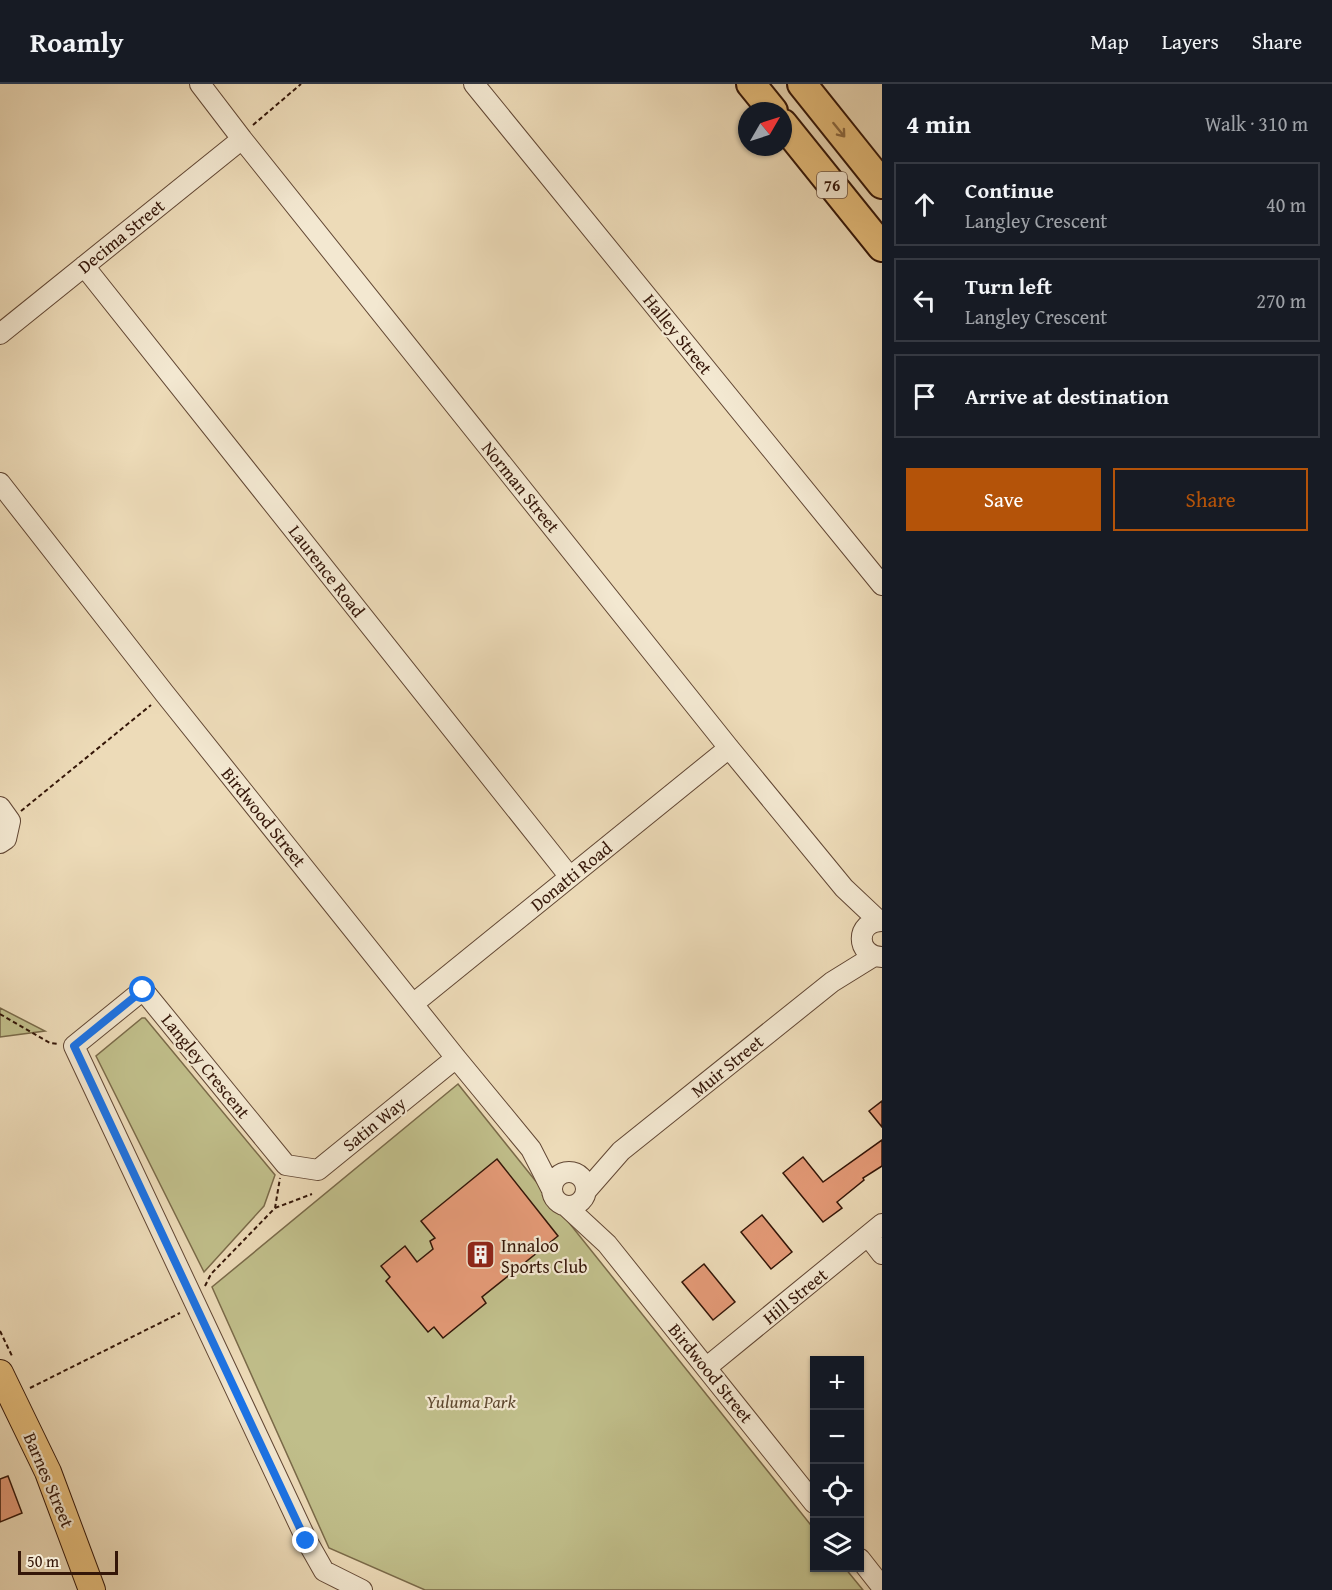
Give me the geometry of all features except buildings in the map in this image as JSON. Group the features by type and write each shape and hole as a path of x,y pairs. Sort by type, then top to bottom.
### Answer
{"highway":[{"path":"751,84 766,102"},
{"name":"76","path":"802,84 882,184"},
{"name":"76","path":"792,135 882,247"}],"main road":[{"name":"Barnes Street","path":"0,1373 48,1472 92,1590"},
{"name":"Barnes Street","path":"0,1400 35,1474 80,1590"}],"street":[{"name":"Norman Street","path":"201,84 242,139 729,748 844,888 871,928 864,948 878,957"},
{"name":"Halley Street","path":"474,84 882,585"},
{"name":"Decima Street","path":"0,334 242,139"},
{"name":"Laurence Road","path":"84,266 570,877"},
{"name":"Birdwood Street","path":"0,483 165,694 531,1149 551,1188"},
{"name":"Donatti Road","path":"413,1004 729,748"},
{"path":"0,843 6,838 5,814"},
{"name":"Muir Street","path":"832,982 871,928"},
{"name":"Muir Street","path":"586,1194 621,1150 832,982 878,957"},
{"name":"Langley Crescent","path":"74,1046 143,990 286,1165"},
{"path":"74,1046 306,1541 324,1571 362,1590"},
{"name":"Satin Way","path":"286,1165 318,1170 456,1058"},
{"name":"Birdwood Street","path":"531,1149 570,1173"},
{"name":"Muir Street","path":"570,1173 621,1150"},
{"path":"570,1173 582,1179 586,1194 580,1203 567,1207 555,1200 551,1188 555,1179 570,1173"},
{"name":"Birdwood Street","path":"586,1194 607,1244"},
{"name":"Birdwood Street","path":"567,1207 607,1244 810,1498"},
{"path":"875,1230 882,1254"},
{"name":"Hill Street","path":"707,1367 875,1230"},
{"path":"864,1564 882,1587"}],"path":[{"path":"242,139 253,126 301,84"},
{"path":"5,814 165,694"},
{"path":"0,1014 50,1043 74,1046"},
{"path":"275,1208 278,1183 286,1165"},
{"path":"28,1389 195,1306 211,1274 275,1208 312,1194"}],"green space":[{"path":"0,1008 45,1031 0,1037"},
{"path":"142,1018 145,1018 275,1175 264,1206 204,1272 96,1056"},
{"name":"Yuluma Park","path":"458,1084 810,1524 810,1572 848,1572 863,1590 425,1590 329,1548 212,1287"}],"place":[{"name":"Innaloo Sports Club","path":"480,1255"}],"route":[{"path":"143,990 74,1046 306,1541"}]}
